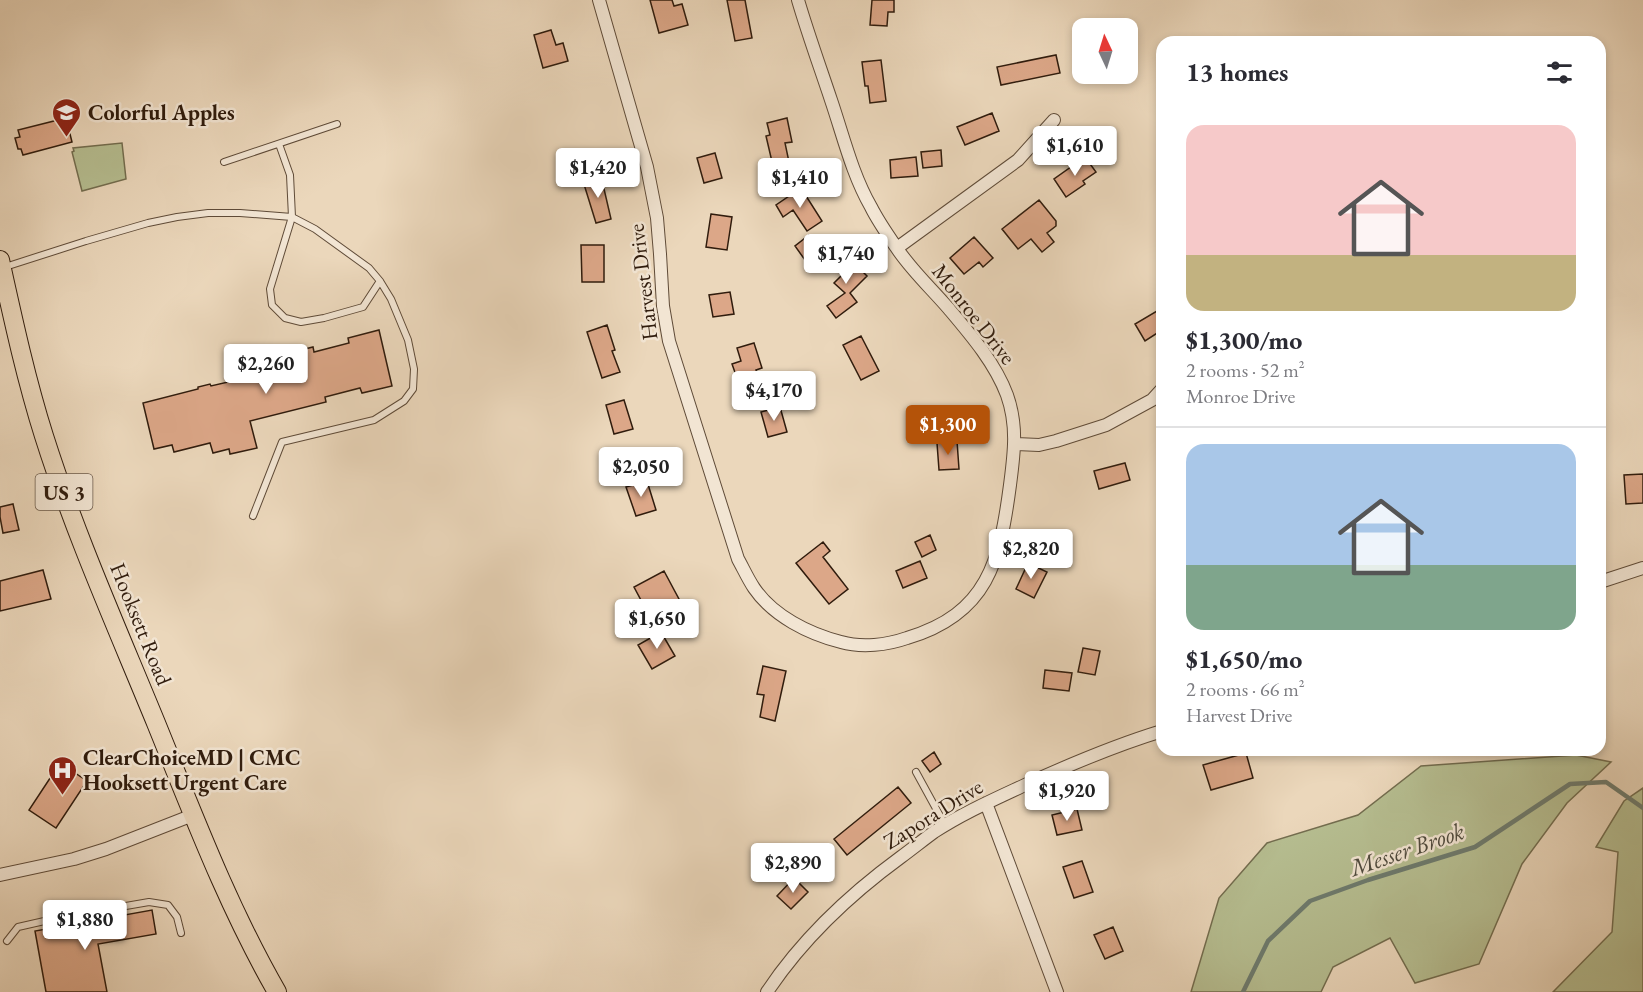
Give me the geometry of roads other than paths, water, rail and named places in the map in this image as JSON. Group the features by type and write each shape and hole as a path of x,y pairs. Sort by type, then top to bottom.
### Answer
{"main road":[{"name":"Hooksett Road","path":"1,264 11,322 44,435 78,535 223,885 277,992"}],"street":[{"name":"Harvest Drive","path":"598,0 647,167 657,218 663,306 669,340 738,559 755,590 779,615"},
{"name":"Monroe Drive","path":"779,615 809,632 843,643 860,645 895,642 928,632 958,614 982,588 996,556 1005,522 1016,444 1007,396 992,365 949,309 912,269 870,207 856,174 798,0"},
{"path":"897,248 1018,160 1054,120"},
{"path":"1016,444 1039,445 1106,425 1156,396"},
{"path":"1606,580 1643,568"},
{"name":"Zapora Drive","path":"767,992 779,974 824,921 878,874 934,832 986,803 1075,762 1156,733"},
{"path":"986,803 1057,992"},
{"path":"0,875 106,849 193,815"}],"lane":[{"path":"224,162 337,124"},
{"path":"279,144 290,175 292,218 270,289 272,305 285,318 301,322 324,318 363,307 380,281"},
{"path":"1,264 177,217 208,213 240,213 292,218 315,229 369,268 391,299 408,340 414,369 413,389 404,401 374,420 282,442 253,516"},
{"path":"916,772 946,826"},
{"path":"7,941 18,927 149,902 168,905 177,917 181,933"}],"waterway":[{"name":"Messer Brook","path":"1243,992 1268,941 1310,901 1368,880 1475,847 1570,784 1606,782 1643,808"}],"place":[{"name":"Colorful Apples","path":"67,138"},
{"name":"ClearChoiceMD | CMC Hooksett Urgent Care","path":"62,796"}]}
